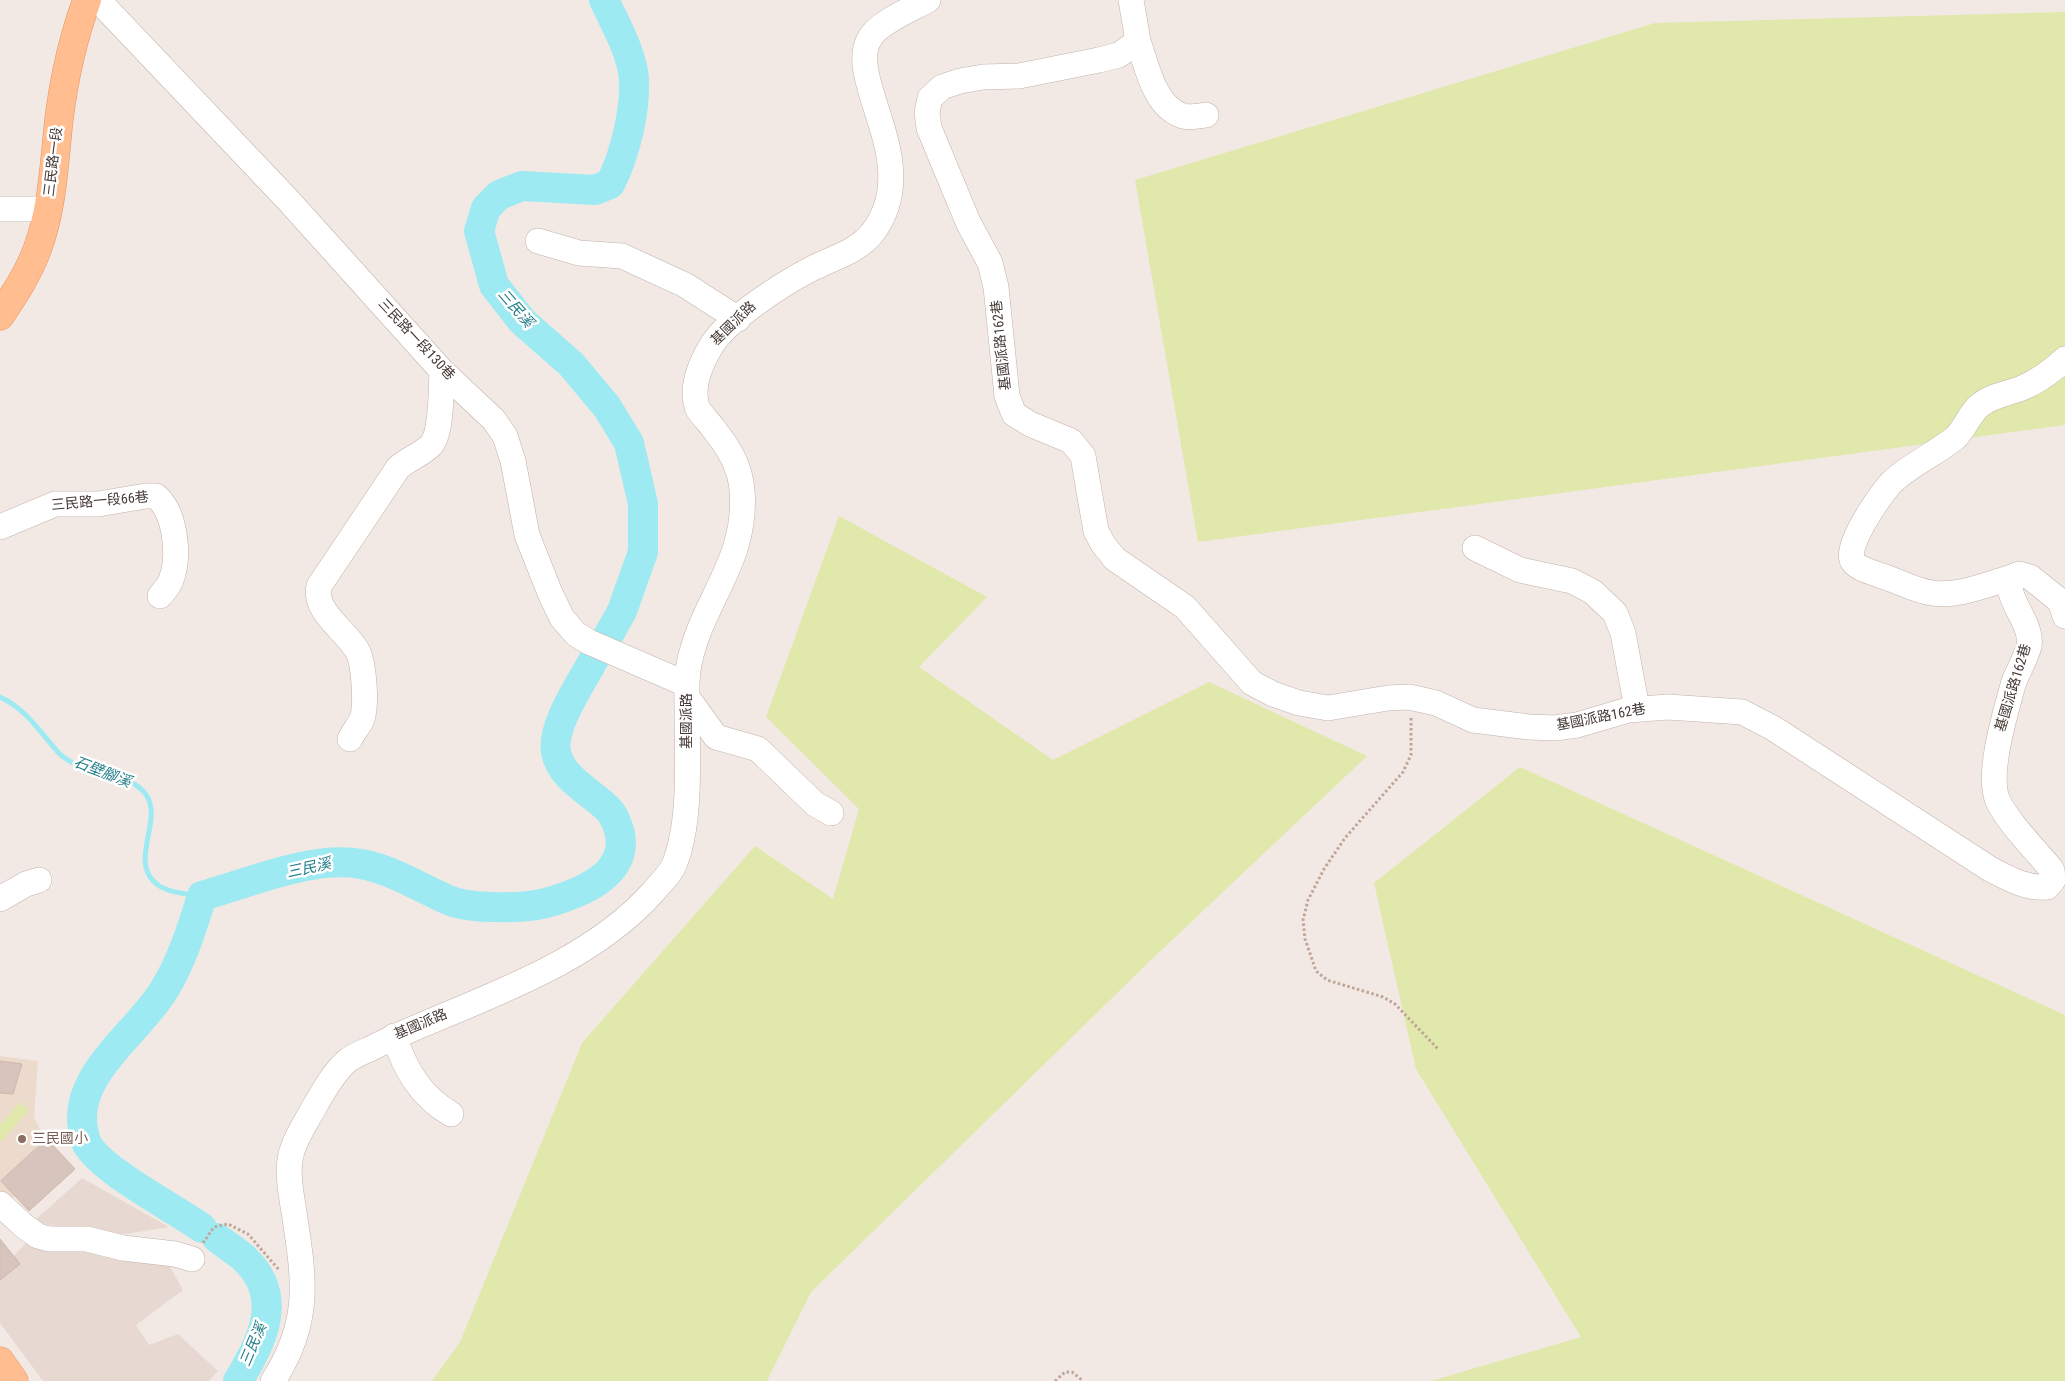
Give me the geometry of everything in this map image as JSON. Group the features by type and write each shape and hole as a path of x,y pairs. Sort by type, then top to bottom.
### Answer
{"main road":[{"name":"三民路一段","path":"0,316 20,286 37,250 54,181 59,118 76,29 87,0"},
{"path":"0,1361 14,1381"}],"street":[{"name":"三民路一段130巷","path":"98,0 288,200 442,371 494,420 505,436 513,462 527,535 562,618 576,634 588,642 687,691"},
{"name":"基國派路","path":"273,1381 300,1325 302,1300 303,1273 290,1185 290,1153 322,1094 347,1061 394,1036 501,992 580,951 638,909 673,869 683,836 687,778 687,691 695,636 726,577 742,531 742,488 735,458 698,409 696,390 699,371 713,342 757,301 811,270 848,253 872,233 888,202 892,181 888,145 868,80 864,55 870,37 889,22 928,0"},
{"path":"1131,0 1138,41 1154,88 1172,111 1185,117 1206,115"},
{"name":"基國派路162巷","path":"1138,41 1119,55 1041,73 960,81 942,88 930,98 927,112 929,128 968,222 990,263 997,295 1007,396 1014,414 1030,424 1071,441 1084,456 1096,531 1115,560 1185,607 1252,683 1282,697 1328,708 1388,698 1409,697 1436,703 1473,720 1529,727 1555,728 1577,725 1637,709 1668,706 1742,712 1773,728 1990,869 2017,883 2036,888 2046,887 2052,880 2052,870 1997,800 1995,778 2000,732 2017,672 2029,647 2030,635 2008,591 2009,578"},
{"path":"0,209 48,209"},
{"path":"538,241 579,253 622,256 686,285 738,319"},
{"path":"2065,358 2050,373 2021,388 1995,396 1980,405 1969,416 1958,436 1911,467 1890,485 1854,540 1851,555 1854,563 1864,569 1931,593 1950,594 2019,574 2030,576 2060,601 2065,616"},
{"path":"350,739 362,718 364,701 362,667 354,646 320,606 316,596 319,586 398,468 409,458 432,444 436,434 442,371"},
{"name":"三民路一段66巷","path":"0,527 55,504 98,504 156,496 167,510 174,538 175,564 171,582 160,596"},
{"path":"1475,548 1520,570 1572,581 1593,592 1615,613 1623,632 1637,709"},
{"path":"687,691 716,737 758,749 815,804 831,813"},
{"path":"0,899 26,884 39,880"},
{"path":"394,1036 408,1072 419,1088 435,1105 451,1114"},
{"path":"0,1204 38,1236 49,1239 87,1239 123,1248 175,1254 192,1259"}],"path":[{"path":"1409,697 1411,755 1404,772 1345,838 1324,869 1308,900 1303,920 1305,939 1316,970 1327,980 1383,997 1395,1004 1438,1049"},
{"path":"192,1259 214,1227 228,1224 254,1240 282,1273"},
{"path":"1056,1381 1065,1372 1072,1372 1083,1381"}],"shaded area":[{"name":"三民國小","path":"0,1056 38,1061 34,1117 55,1161 0,1210"},
{"path":"82,1178 169,1227 113,1236 33,1222"},
{"path":"29,1240 165,1258 183,1290 136,1325 149,1345 178,1334 218,1371 209,1381 43,1381 0,1323 0,1270"}],"green space":[{"path":"2065,12 2065,425 1198,542 1135,180 1655,23"},
{"path":"839,516 987,597 919,667 1053,760 1209,682 1367,756 1152,959 811,1292 767,1381 432,1381 460,1342 582,1043 755,846 833,899 859,809 766,717"},
{"path":"1520,767 2065,1015 2065,1381 1431,1381 1581,1337 1416,1069 1374,883"},
{"path":"20,1102 29,1110 0,1143 0,1122 1,1124"}],"building":[{"path":"0,1061 22,1064 13,1094 0,1093"},
{"path":"47,1139 75,1169 29,1211 1,1181"},
{"path":"0,1239 20,1264 0,1280"}],"waterway":[{"name":"三民溪","path":"604,0 628,53 634,84 634,98 629,129 621,159 610,184 595,190 522,186 499,195 486,208 479,231 494,285 522,321 571,364 607,407 629,443 643,504 643,552 622,611 608,636"},
{"name":"三民溪","path":"202,1228 107,1166 87,1144 83,1129 83,1109 88,1090 97,1072 153,1006 164,990 186,944 202,896 281,872 323,863 342,862 361,864 384,870 448,900 482,906 524,906 546,903 572,894 598,881 609,872 616,861 620,849 620,834 615,819 609,810 570,777 559,762 556,752 558,730 563,717 594,659"},
{"name":"石壁腳溪","path":"0,697 26,715 65,758 89,771 130,782 142,790 149,800 151,812 145,864 149,875 158,885 168,890 202,896"},
{"name":"三民溪","path":"217,1238 245,1259 257,1274 264,1289 267,1304 266,1320 255,1351 238,1381"}],"place":[{"name":"三民國小","path":"22,1139"}]}
